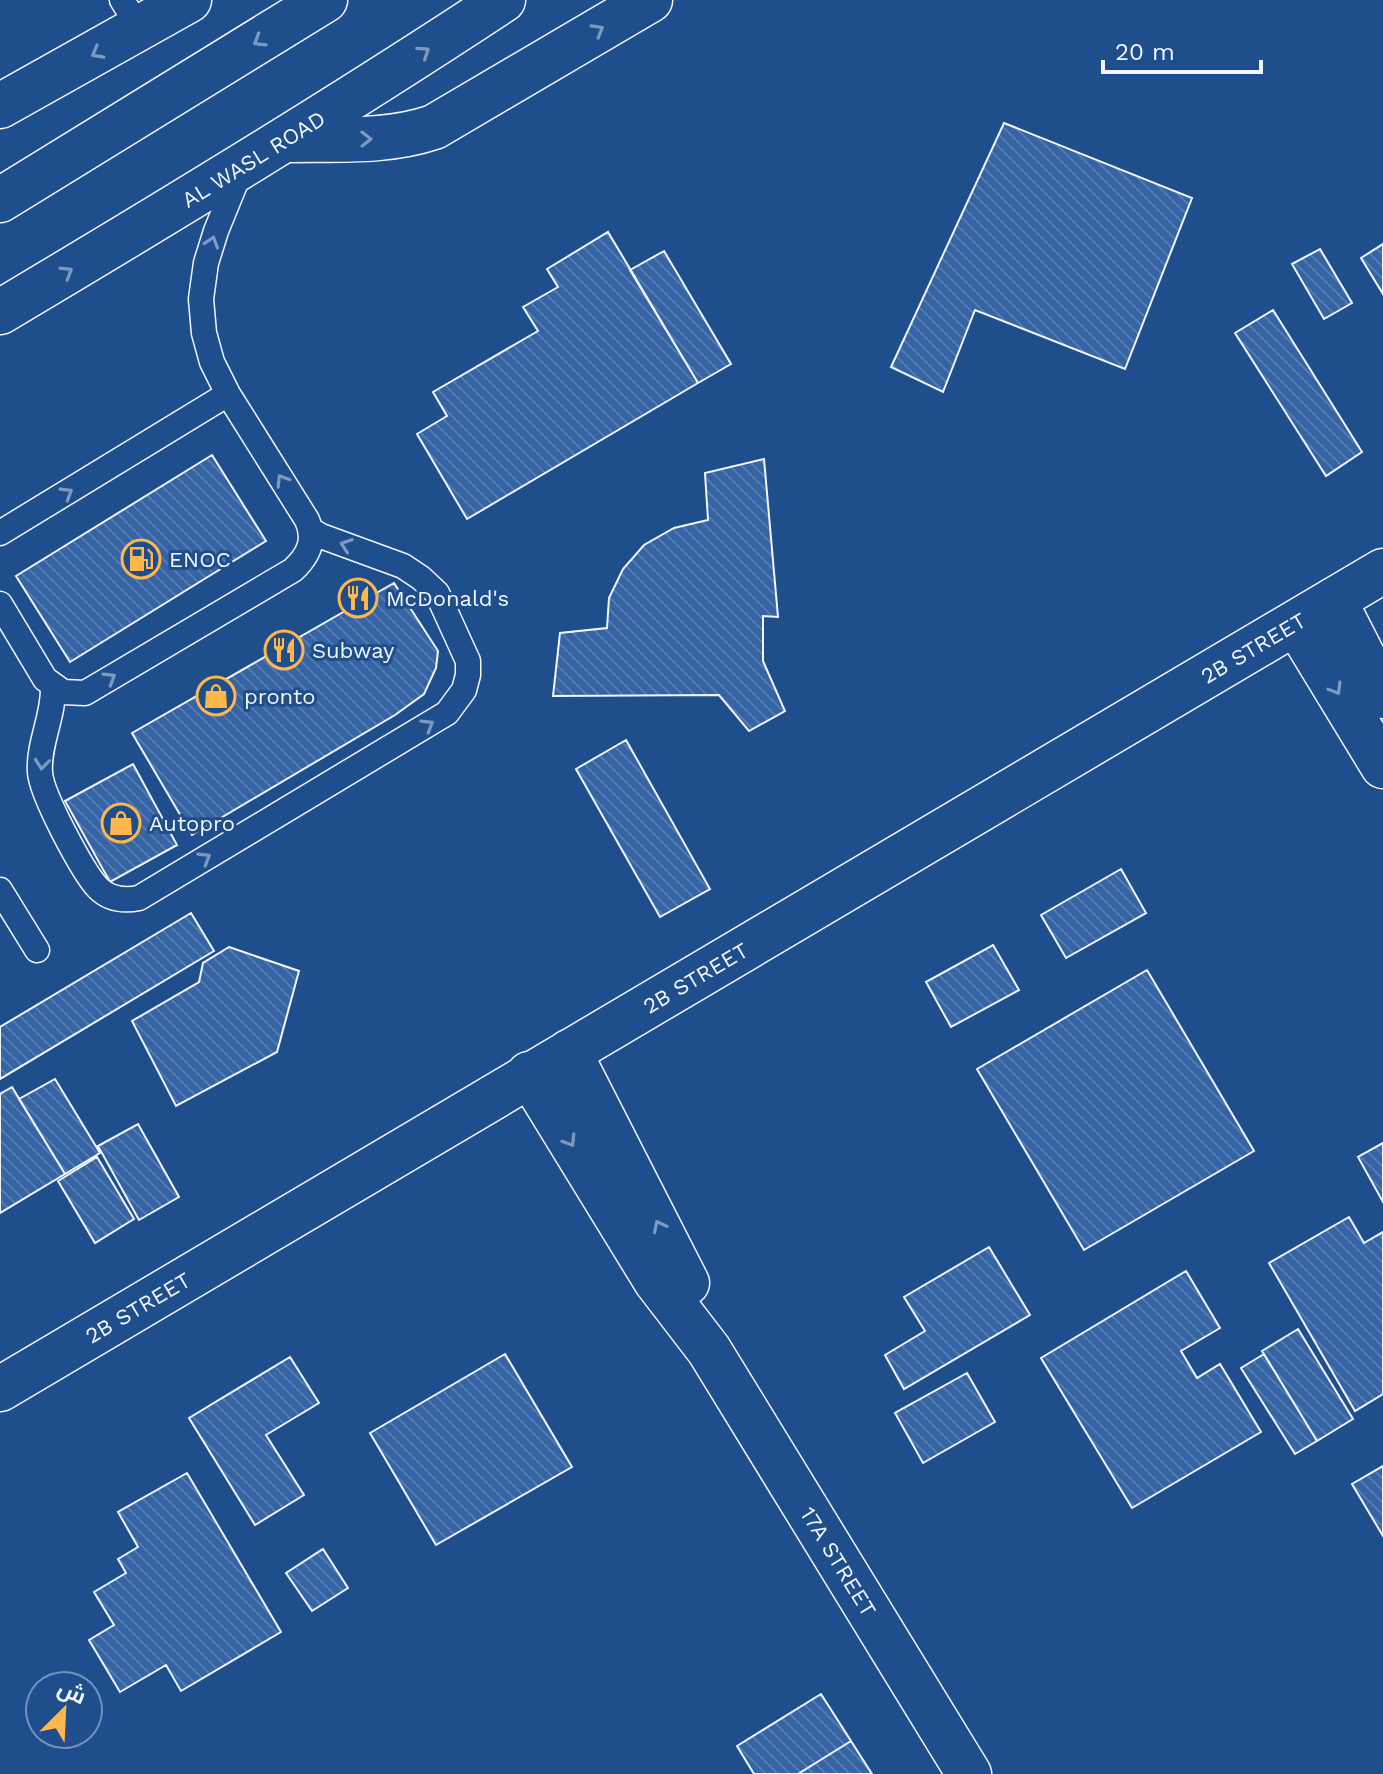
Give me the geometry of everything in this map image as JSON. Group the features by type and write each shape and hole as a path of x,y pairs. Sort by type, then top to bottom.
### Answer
{"street":[{"path":"0,106 131,14 189,0"},
{"path":"0,200 325,0"},
{"name":"AL WASL ROAD","path":"0,312 288,140 503,0"},
{"path":"288,140 388,138 412,135 434,127 650,0"},
{"name":"2B STREET","path":"3,1385 1383,571"},
{"path":"1334,600 1383,696"},
{"path":"1296,623 1383,766"},
{"name":"17A STREET","path":"569,1052 680,1268 709,1350"},
{"name":"17A STREET","path":"529,1074 656,1281 709,1350 969,1774"}],"lane":[{"path":"0,604 45,679 63,692 85,693 293,570 307,554 312,542 311,530 228,394 212,362 204,333 201,299 209,252 242,168"},
{"path":"0,533 228,394"},
{"path":"53,687 40,767 46,800 97,887 117,898 128,900 139,898 447,713 464,690 468,661 437,593 403,566 311,530"},
{"path":"0,890 37,950"}],"building":[{"path":"1004,123 1192,198 1125,369 975,310 943,392 891,367"},
{"path":"608,232 698,383 467,519 417,434 447,416 433,392 538,331 523,307 558,287 547,269"},
{"path":"1383,244 1383,294 1361,258"},
{"path":"1320,249 1352,303 1324,319 1292,264"},
{"path":"664,251 731,364 698,383 630,270"},
{"path":"1273,310 1362,452 1326,476 1235,333"},
{"name":"ENOC","path":"212,455 266,541 70,662 16,576"},
{"path":"764,459 778,617 763,616 763,661 785,711 749,731 719,695 553,696 560,633 607,628 609,598 623,569 644,545 674,528 708,520 705,473"},
{"path":"394,583 438,651 436,668 424,694 395,715 192,835 132,733"},
{"path":"626,740 710,889 660,917 576,769"},
{"name":"Autopro","path":"133,764 177,845 110,882 65,801"},
{"path":"1121,869 1146,913 1066,958 1041,915"},
{"path":"191,913 214,951 0,1079 0,1027"},
{"path":"993,945 1019,990 951,1027 926,982"},
{"path":"229,947 299,971 277,1052 176,1106 132,1021 199,982 203,963"},
{"path":"1147,970 1254,1151 1084,1250 977,1069"},
{"path":"55,1079 100,1153 65,1174 19,1099"},
{"path":"12,1087 65,1174 0,1213 0,1094"},
{"path":"138,1124 179,1197 139,1220 98,1146"},
{"path":"1383,1143 1383,1202 1358,1157"},
{"path":"97,1157 134,1219 95,1243 58,1181"},
{"path":"1349,1217 1364,1243 1383,1232 1383,1394 1355,1411 1269,1263"},
{"path":"989,1247 1030,1315 904,1389 885,1355 925,1331 904,1297"},
{"path":"1186,1271 1220,1328 1181,1351 1197,1378 1220,1364 1261,1432 1132,1508 1041,1358"},
{"path":"1298,1329 1353,1419 1317,1441 1262,1351"},
{"path":"505,1354 572,1467 436,1545 370,1433"},
{"path":"1264,1354 1317,1441 1295,1454 1241,1368"},
{"path":"290,1357 319,1403 266,1435 304,1495 255,1525 189,1418"},
{"path":"967,1373 995,1422 923,1463 895,1413"},
{"path":"1383,1466 1383,1536 1352,1484"},
{"path":"187,1473 281,1632 181,1691 166,1665 120,1692 89,1640 114,1625 94,1592 126,1573 118,1559 138,1547 118,1512"},
{"path":"323,1549 348,1588 312,1611 286,1573"},
{"path":"821,1694 851,1741 798,1774 754,1774 737,1746"},
{"path":"851,1741 872,1774 798,1774"}],"place":[{"name":"ENOC","path":"141,559"},
{"name":"McDonald's","path":"358,598"},
{"name":"Subway","path":"284,650"},
{"name":"pronto","path":"216,696"},
{"name":"Autopro","path":"121,823"}]}
